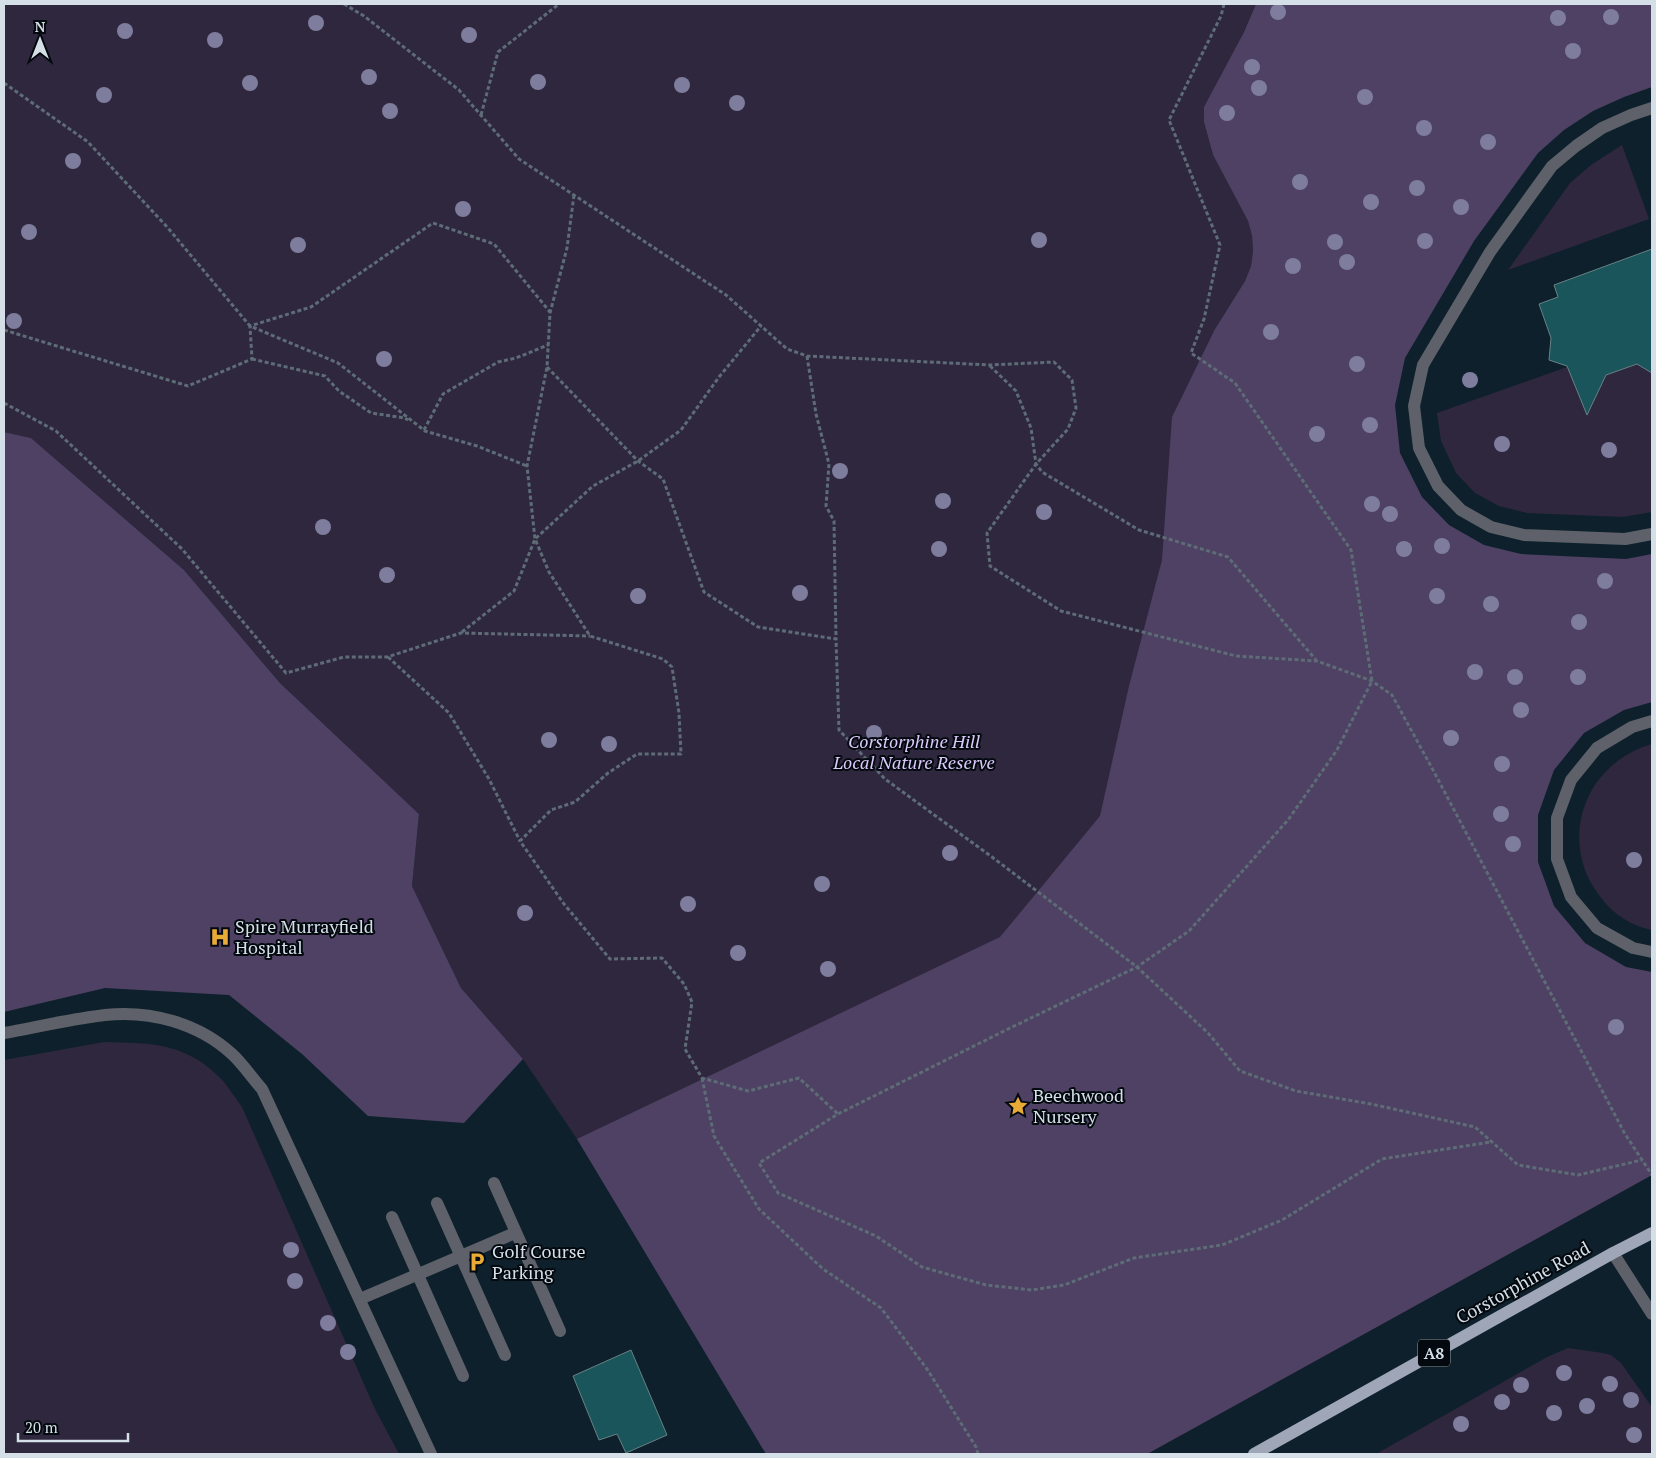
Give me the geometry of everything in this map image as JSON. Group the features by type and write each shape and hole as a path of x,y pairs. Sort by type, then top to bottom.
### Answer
{"main road":[{"name":"Corstorphine Road","path":"1254,1454 1652,1232"}],"street":[{"path":"1652,108 1602,128 1552,166 1490,252 1423,365 1414,406 1419,448 1438,486 1462,510 1491,527 1524,535 1625,539 1652,534"},
{"path":"1652,722 1632,727 1597,748 1571,780 1557,818 1557,859 1571,897 1597,928 1633,948 1652,952"},
{"path":"4,1033 106,1015 136,1016 172,1020 200,1032 232,1054 262,1089 431,1454"},
{"path":"494,1183 560,1331"},
{"path":"437,1203 505,1355"},
{"path":"392,1217 419,1274 462,1376"},
{"path":"360,1299 515,1233"},
{"path":"1613,1253 1652,1314"}],"path":[{"path":"344,4 364,16 459,90 519,159 726,295 787,349 807,356 990,366 1054,362 1072,380 1076,408 1068,429 1036,464 987,533 990,566 1061,611 1236,656 1317,661 1372,681 1392,696 1625,1134 1652,1175"},
{"path":"481,115 498,52 559,4"},
{"path":"1224,4 1221,16 1169,120 1220,245 1204,319 1191,353 1235,383 1351,550 1372,681 1337,750 1288,820 1188,931 1137,967 1008,1028 838,1114 759,1163 778,1193 876,1236 922,1267 986,1285 1032,1290 1064,1284 1134,1258 1222,1245 1282,1220 1382,1159 1491,1142"},
{"path":"4,83 88,142 168,228 250,326 338,363 425,431"},
{"path":"574,195 567,248 550,313 547,367 527,466 535,539 549,572 590,636"},
{"path":"250,326 311,308 433,223 494,244 550,313"},
{"path":"250,326 252,359"},
{"path":"4,403 56,432 182,549 286,673 344,657 388,657 461,632 514,591 535,539 593,486 638,461 681,430 719,377 760,326"},
{"path":"4,330 188,386 252,359 325,376 339,390 371,412 405,418 425,431 477,446 527,466"},
{"path":"425,431 443,394 498,362 516,358 548,345"},
{"path":"807,356 816,414 829,464 826,506 834,521 839,730 885,779 1137,967 1208,1033 1240,1071 1296,1092 1371,1104 1475,1128 1518,1165 1578,1175 1642,1160"},
{"path":"990,366 1016,390 1032,428 1036,464 1042,472 1139,530 1228,557 1317,661"},
{"path":"547,367 638,461 663,478 704,592 758,627 836,639"},
{"path":"461,632 590,636 663,659 672,667 679,713 681,754 637,754 608,773 575,802 551,810 520,841"},
{"path":"388,657 449,713 489,779 520,841 564,904 610,960 662,958 684,984 692,1002 685,1049 702,1078 714,1136 759,1209 823,1269 881,1308 927,1370 976,1447 978,1454"},
{"path":"702,1078 748,1091 799,1078 838,1114"}],"green space":[{"name":"Corstorphine Hill Local Nature Reserve","path":"4,4 1256,4 1204,122 1213,155 1248,221 1253,251 1251,266 1245,281 1215,329 1652,1175 1147,1454 766,1454 577,1139 523,1059 461,988 412,886 419,814 280,683 184,570 31,438 4,432"},
{"path":"1622,145 1649,219 1508,270 1570,183 1591,165"},
{"path":"1581,362 1598,378 1639,363 1642,367 1652,371 1652,512 1623,517 1527,513 1499,506 1475,493 1456,473 1441,441 1437,413"},
{"path":"1652,744 1652,930 1637,926 1624,919 1602,899 1588,877 1581,854 1579,831 1584,808 1594,787 1609,769 1628,754"},
{"path":"104,1042 154,1045 183,1052 211,1069 224,1082 242,1107 375,1409 399,1454 4,1454 4,1060"},
{"path":"1568,1348 1611,1355 1621,1363 1652,1407 1652,1454 1376,1454 1547,1357"}],"shaded area":[{"path":"1256,4 1652,4 1652,87 1593,111 1564,130 1538,153 1474,241 1405,358 1395,405 1400,453 1422,497 1449,525 1484,545 1521,554 1626,559 1652,554 1652,702 1624,710 1584,733 1554,770 1538,815 1538,862 1554,906 1585,943 1626,967 1652,972 1652,1175 1147,1454 766,1454 577,1139 1000,937 1100,816 1129,686 1162,560 1172,417 1215,329 1245,281 1251,266 1252,236 1248,221 1213,155 1204,122 1204,107 1243,34"},
{"path":"4,432 31,438 184,570 280,683 419,814 412,886 461,988 523,1059 464,1123 368,1116 302,1054 229,995 105,988 4,1012"}],"building":[{"path":"1652,249 1652,373 1637,364 1606,375 1587,415 1567,366 1549,360 1551,338 1539,304 1558,297 1554,285"},
{"path":"631,1350 667,1435 626,1453 617,1434 599,1440 573,1376"}],"place":[{"name":"Spire Murrayfield Hospital","path":"220,937"},
{"name":"Beechwood Nursery","path":"1018,1106"},
{"name":"Golf Course Parking","path":"477,1262"}]}
